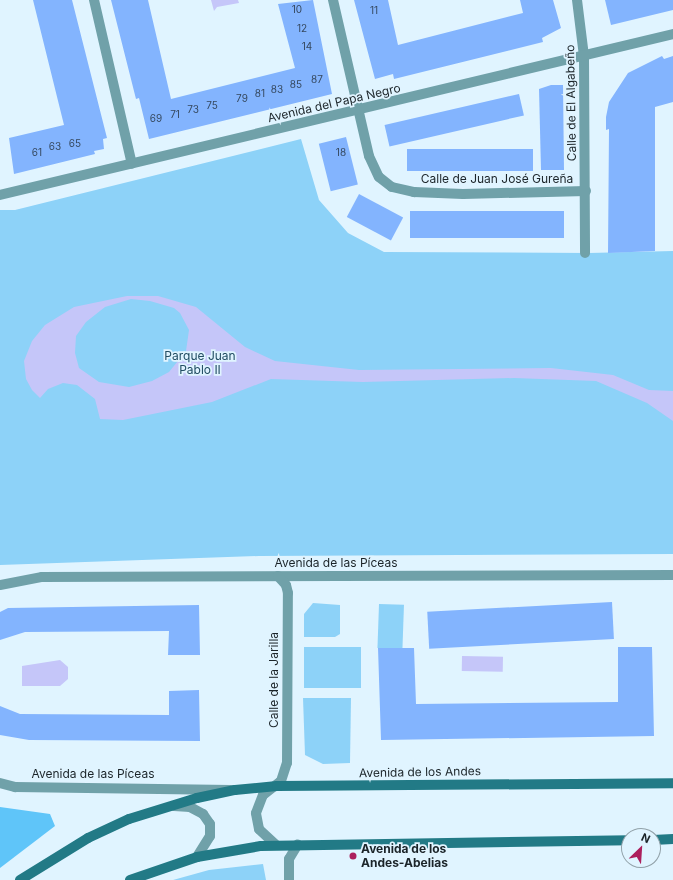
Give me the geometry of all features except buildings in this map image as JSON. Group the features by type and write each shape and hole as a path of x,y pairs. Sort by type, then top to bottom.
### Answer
{"main road":[{"name":"Avenida de los Andes","path":"20,880 88,838 170,806 235,790 277,786 673,783"},
{"path":"661,840 673,839"},
{"path":"130,880 197,857 276,845 621,840"}],"street":[{"path":"94,0 132,164"},
{"name":"Calle de Juan José Gureña","path":"333,0 360,110 369,156 379,177 392,187 414,192 463,194 586,191"},
{"name":"Calle de El Algabeño","path":"577,0 584,56 586,191 585,253"},
{"name":"Avenida del Papa Negro","path":"0,195 673,34"},
{"name":"Avenida de las Píceas","path":"0,585 42,577 673,575"},
{"name":"Calle de la Jarilla","path":"277,786 285,772 287,751 288,593 286,585 278,576"},
{"name":"Avenida de las Píceas","path":"0,783 15,787 235,790"},
{"path":"276,845 259,829 256,813 263,795 277,786"},
{"path":"170,806 196,810 203,814 210,824 210,836 197,857"},
{"path":"289,880 289,859 298,844"}],"green space":[{"name":"Parque Juan Pablo II","path":"301,139 319,200 348,233 384,252 589,253 673,251 673,554 259,556 0,565 0,210 15,210"},
{"path":"313,603 340,605 340,634 335,637 304,637 304,614"},
{"path":"379,604 404,605 402,649 377,648"},
{"path":"304,647 361,647 361,688 304,688"},
{"path":"303,698 351,698 350,763 323,764 305,755"},
{"path":"263,864 266,880 173,880 209,870"}],"shaded area":[{"path":"211,0 238,0 239,3 217,7 214,11"},
{"path":"127,296 158,296 196,307 245,347 275,361 359,370 551,368 613,375 649,390 673,391 673,421 647,403 596,381 514,378 363,382 271,379 212,402 123,420 100,419 95,399 77,385 63,383 48,389 40,398 32,390 26,379 24,361 32,341 45,325 74,307","holes":["131,299 150,301 174,308 180,313 189,330 186,351 169,372 152,381 129,387 99,382 79,368 75,353 76,336 86,322 105,307"]},
{"path":"462,656 503,657 503,672 462,671"},
{"path":"60,660 68,667 68,679 60,686 22,686 22,666"},
{"path":"0,807 50,814 55,826 0,868"}],"place":[{"name":"Avenida de los Andes-Abelias","path":"353,856"}]}
